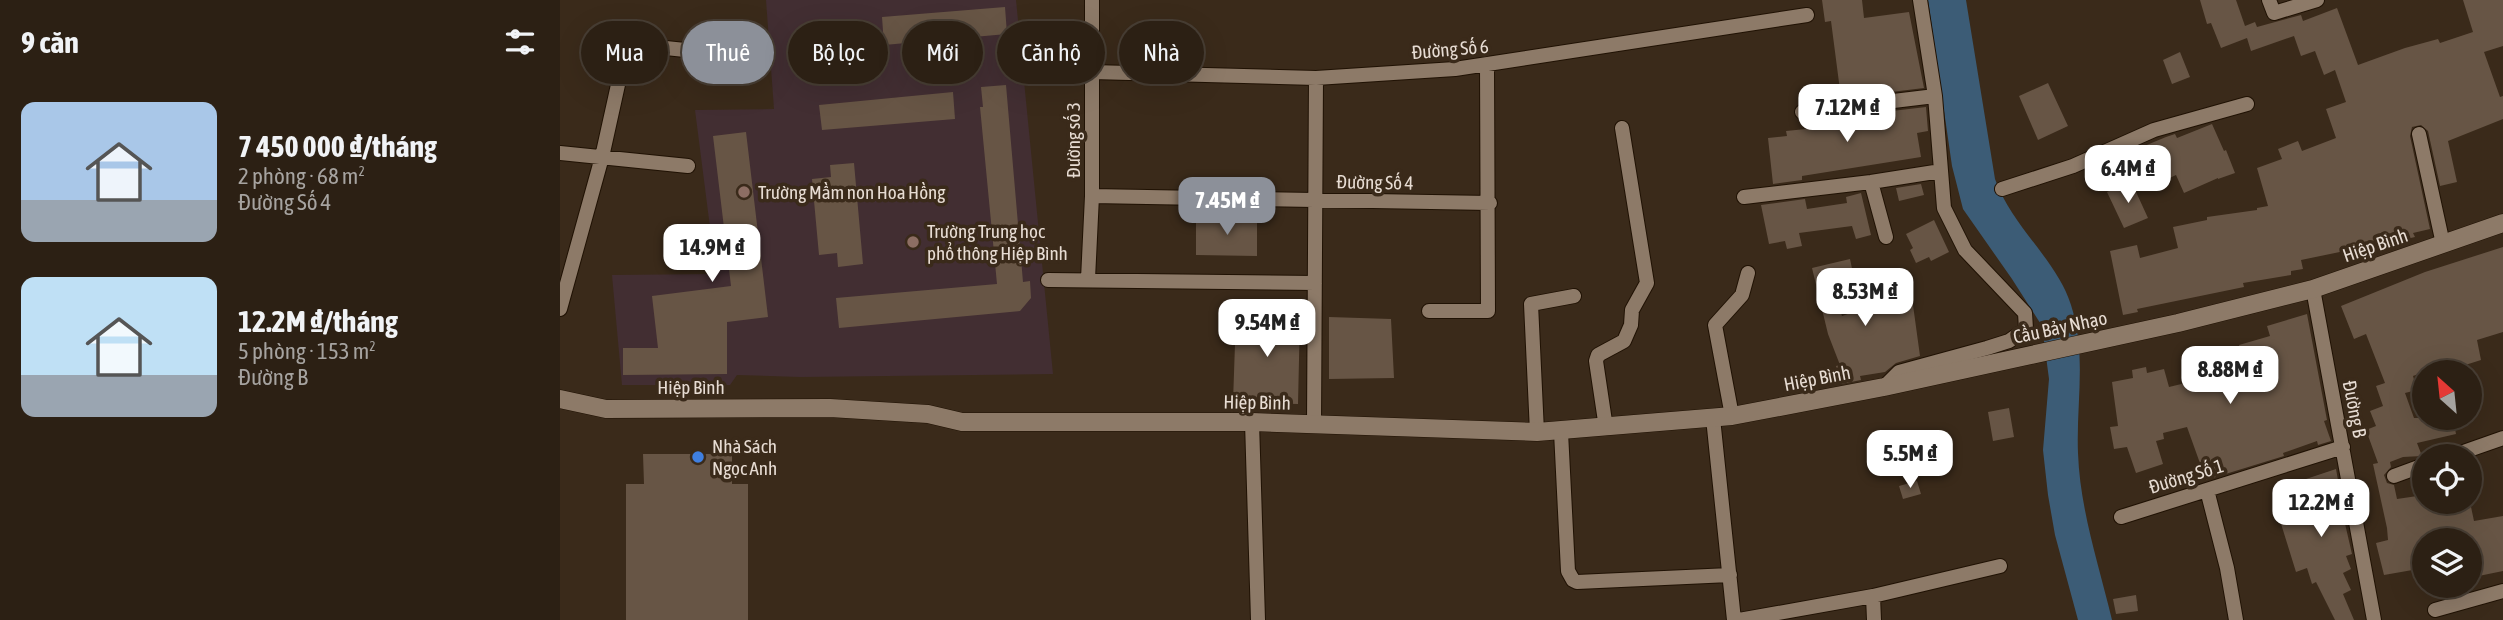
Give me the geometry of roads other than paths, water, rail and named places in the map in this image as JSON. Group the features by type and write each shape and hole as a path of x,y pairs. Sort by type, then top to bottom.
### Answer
{"main road":[{"name":"Hiệp Bình","path":"2178,323 2313,289 2503,223"},
{"name":"Cầu Bảy Nhạo","path":"1950,373 2178,323"},
{"name":"Hiệp Bình","path":"560,399 606,409 830,408 928,414 962,422 1252,422 1561,432 1732,416 1950,373"}],"street":[{"name":"Đường số 3","path":"1091,0 1091,21"},
{"path":"1884,387 1899,372 2009,341 2026,329 2025,313 1965,250 1944,208 1935,96 1920,0"},
{"path":"2269,0 2274,13 2317,0"},
{"name":"Đường Số 6","path":"1105,72 1316,78 1487,65 1807,15"},
{"path":"560,309 602,157 627,44 682,50"},
{"path":"1429,311 1488,311 1490,203 1487,65"},
{"path":"1314,424 1316,78"},
{"name":"Đường số 3","path":"1088,279 1092,196 1092,84"},
{"path":"1802,112 1935,96"},
{"path":"2002,189 2073,166 2154,130 2247,104"},
{"path":"1606,428 1595,361 1598,355 1624,341 1631,325 1632,310 1647,283 1622,128"},
{"path":"2419,134 2443,244"},
{"path":"560,153 688,166"},
{"path":"1744,197 1941,172"},
{"path":"1871,183 1886,237"},
{"name":"Đường Số 4","path":"1092,196 1490,203"},
{"path":"1732,416 1715,325 1742,295 1748,273"},
{"path":"1048,280 1315,283"},
{"name":"Đường B","path":"2313,289 2375,620"},
{"path":"1538,432 1531,304 1574,296"},
{"path":"1713,418 1737,620 1781,616 2000,566"},
{"path":"1252,422 1258,620"},
{"path":"1561,432 1568,571 1573,580 1577,582 1730,575"},
{"path":"2482,445 2503,438"},
{"name":"Đường Số 1","path":"2121,517 2343,447"},
{"path":"2394,476 2412,470"},
{"path":"2207,490 2227,568 2236,620"},
{"path":"2435,610 2503,591"},
{"path":"1873,596 1874,620"}],"water":[{"path":"1928,0 1966,0 1995,179 2012,213 2056,273 2071,305 2079,342 2078,453 2082,495 2112,620 2078,620 2055,535 2048,495 2043,450 2049,379 2042,326 1963,209 1952,166"}],"place":[{"name":"Trường Mầm non Hoa Hồng","path":"744,192"},
{"name":"Trường Trung học phổ thông Hiệp Bình","path":"913,242"},
{"name":"Nhà Sách Ngọc Anh","path":"698,457"}]}
